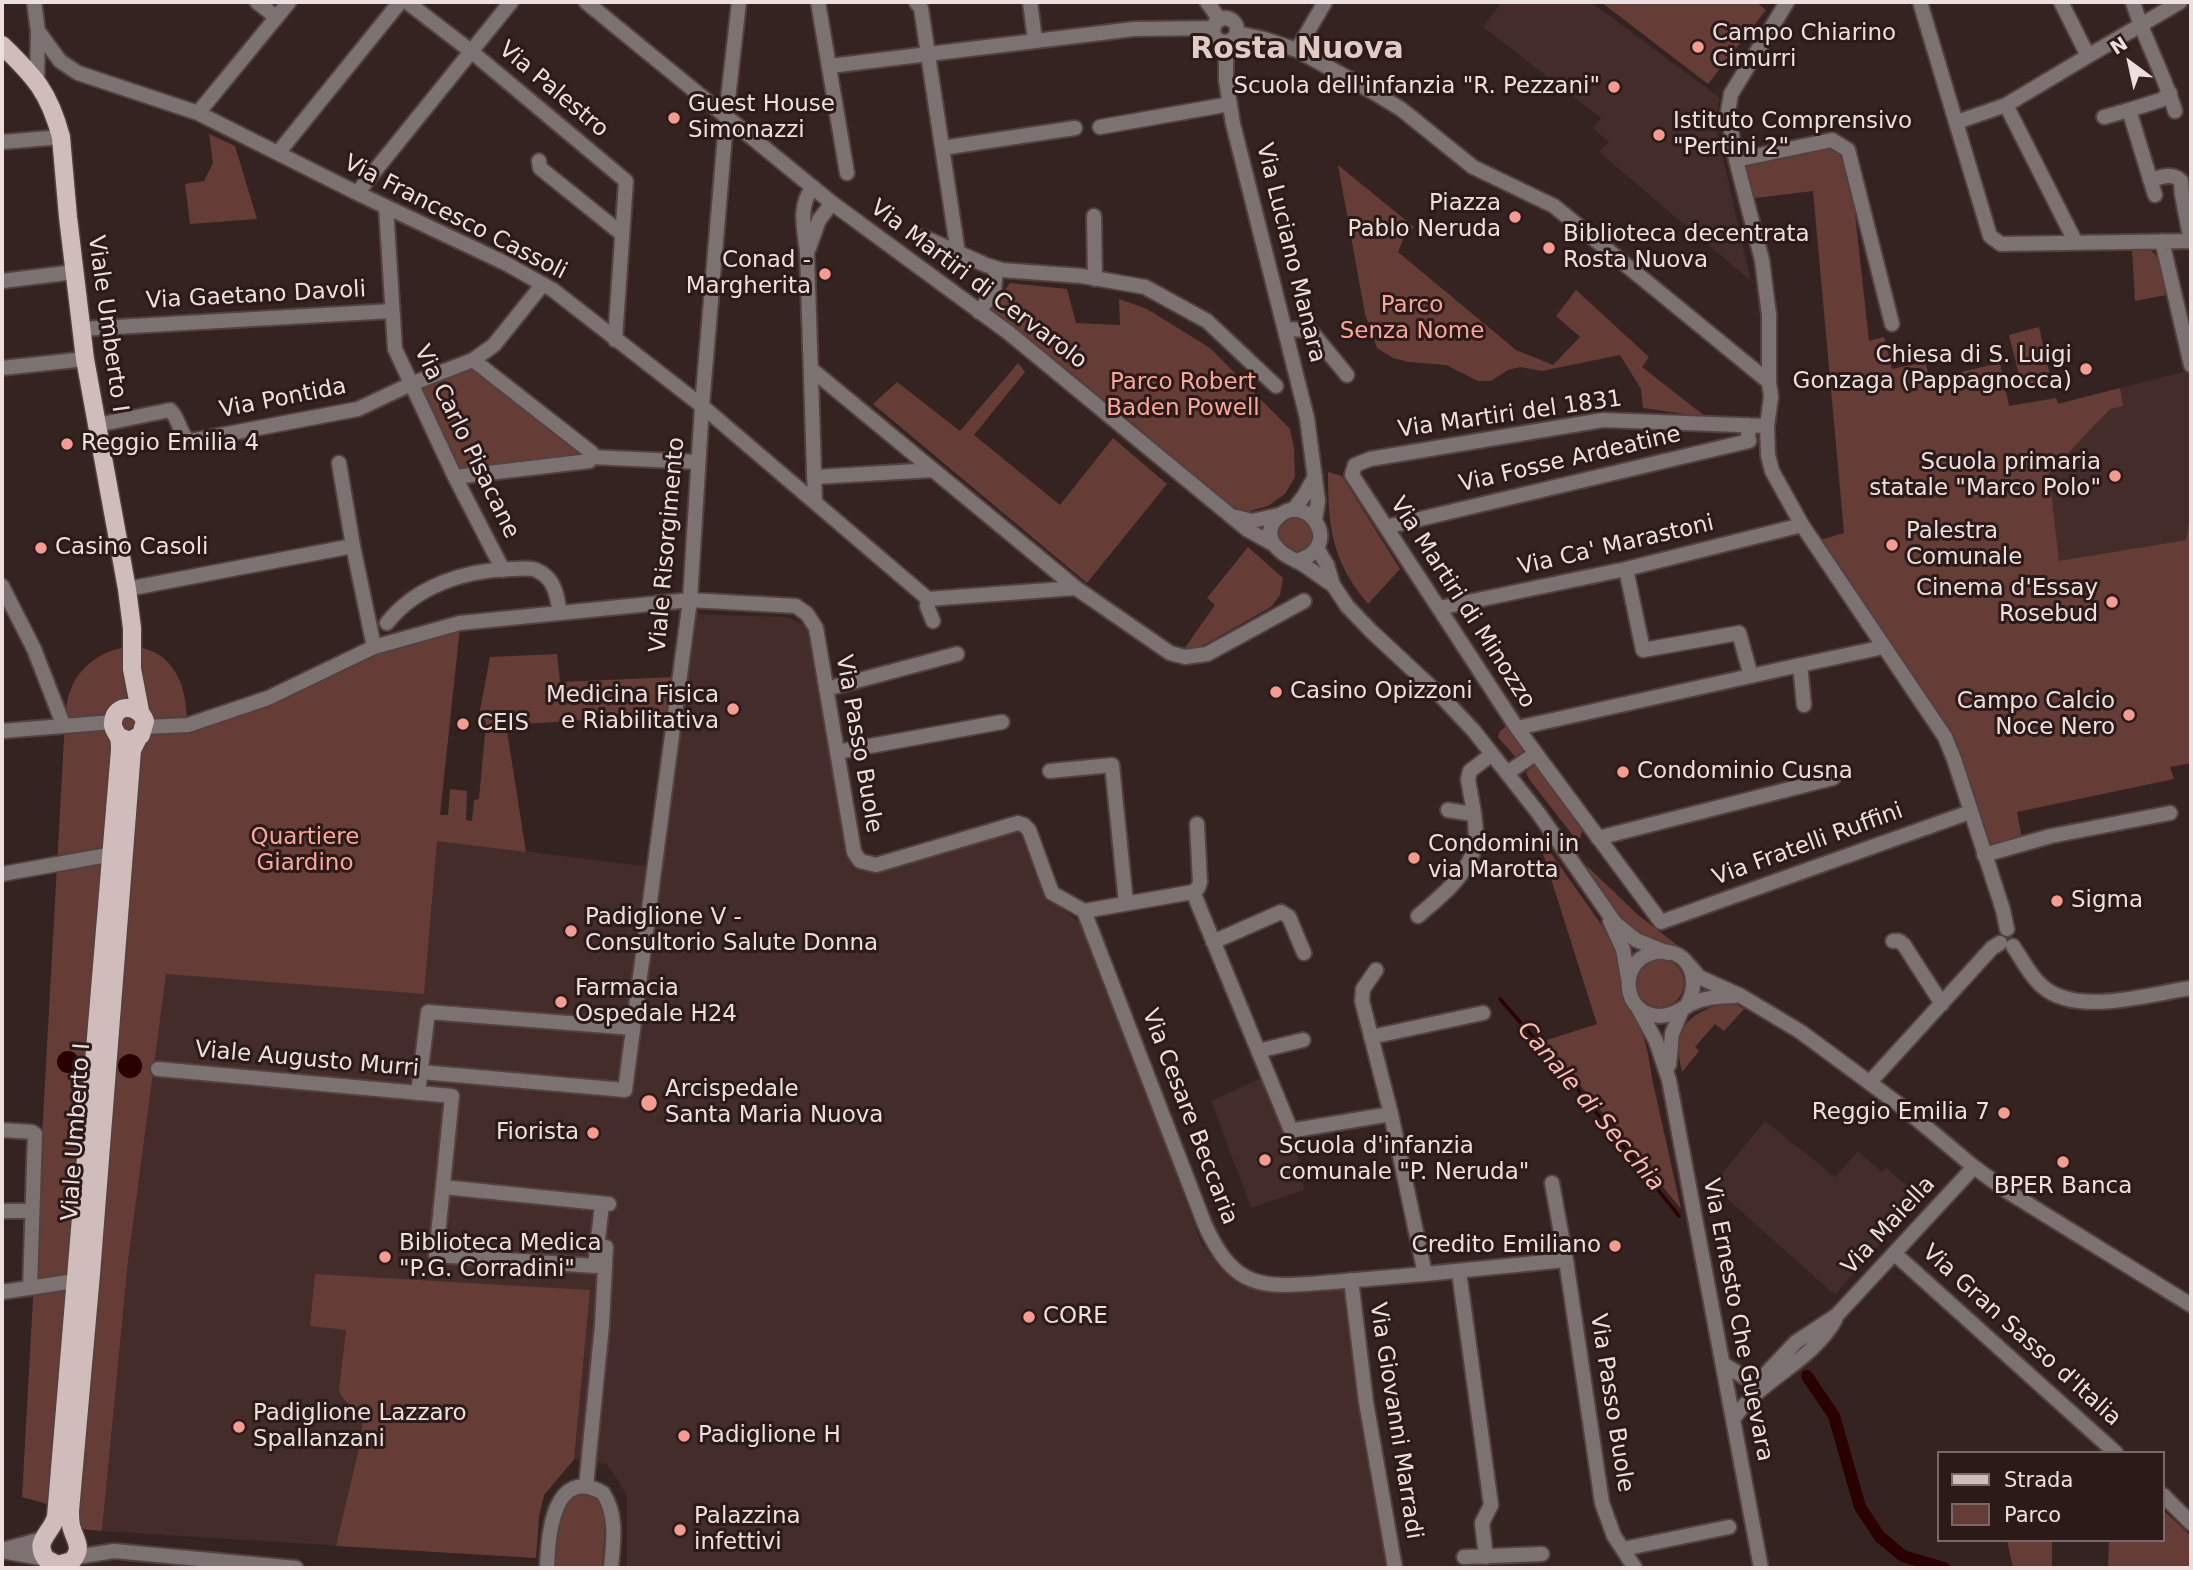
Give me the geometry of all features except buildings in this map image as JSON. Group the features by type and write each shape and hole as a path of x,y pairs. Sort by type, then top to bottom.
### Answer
{"main road":[{"name":"Viale Umberto I","path":"2,45 37,81 54,112 61,137 85,359 127,589 132,628 132,669 141,726 132,750 70,1511 79,1548 69,1563"},
{"name":"Viale Umberto I","path":"47,1563 41,1549 56,1517 113,854 120,750 117,723 132,669"},
{"path":"129,708 141,726 128,741 117,723 129,708"},
{"path":"46,1534 60,1527 74,1534"},
{"path":"47,1563 69,1563"}],"street":[{"name":"Via Francesco Cassoli","path":"34,2 38,32 37,81"},
{"path":"257,2 276,17"},
{"path":"198,113 289,2"},
{"path":"278,153 400,2"},
{"name":"Via Palestro","path":"407,2 472,52 626,181 615,340"},
{"path":"357,193 511,2"},
{"name":"Via Martiri di Cervarolo","path":"586,2 832,203 1009,333 1248,530 1273,544 1283,556 1296,561 1333,585"},
{"name":"Viale Risorgimento","path":"625,1090 690,600 702,406 739,2"},
{"path":"818,2 847,173"},
{"path":"1030,2 1035,40"},
{"path":"1207,2 1217,24 1216,37 1264,39 1297,50 1401,109 1473,167 1554,206 1769,382"},
{"path":"1297,50 1325,2"},
{"path":"1787,2 1728,102 1736,160 1762,260 1769,315 1771,397 1766,441 1772,471 1802,525 1945,737 2007,929 2017,935 2017,941 1992,948 1870,1082"},
{"path":"1920,2 1990,236 2001,244 2191,241 2181,181 2174,176 2150,180"},
{"path":"2060,2 2088,55"},
{"path":"2133,2 2175,111"},
{"path":"1957,122 2006,105 2140,25 2159,7 2180,2"},
{"path":"921,4 958,253"},
{"path":"830,66 1134,29 1217,24 1227,18 1234,22 1231,37"},
{"name":"Via Francesco Cassoli","path":"38,32 60,61 78,73 198,113 543,284 702,406 928,598"},
{"name":"Via Luciano Manara","path":"1231,37 1226,80 1230,104 1307,418 1316,475 1318,501 1315,520"},
{"path":"2104,117 2161,100 2170,93"},
{"path":"1100,127 1230,104"},
{"path":"2006,105 2076,243"},
{"path":"2129,110 2155,195"},
{"path":"942,148 1075,128"},
{"path":"2,142 61,137"},
{"path":"1736,160 1832,140 1848,150 1892,324"},
{"path":"539,161 540,168 622,234"},
{"path":"813,187 803,208 807,253 815,502"},
{"path":"807,253 819,220 832,203"},
{"name":"Via Carlo Pisacane","path":"386,207 395,346 455,477 503,570"},
{"path":"1094,216 1096,279"},
{"path":"923,237 996,268 1145,287 1207,321 1276,386"},
{"path":"2162,241 2191,365"},
{"path":"979,312 994,291 996,268"},
{"path":"2,281 74,272"},
{"path":"411,384 473,360 494,345 543,284"},
{"name":"Via Gaetano Davoli","path":"81,329 392,311"},
{"path":"1286,329 1310,330 1348,375"},
{"path":"2,368 85,359"},
{"path":"455,477 589,461 592,453 473,360"},
{"path":"811,369 1076,588 1164,649 1185,657 1207,654 1304,601"},
{"name":"Via Pontida","path":"97,425 170,410 175,414 184,437 190,441 358,409 411,384"},
{"name":"Via Martiri del 1831","path":"1352,475 1355,466 1370,459 1603,420 1767,426"},
{"name":"Via Fosse Ardeatine","path":"1386,527 1749,441 1747,425"},
{"path":"591,457 698,462"},
{"path":"339,463 374,647"},
{"path":"815,477 933,470"},
{"path":"1273,544 1272,524 1304,496 1316,475"},
{"name":"Via Martiri di Minozzo","path":"1352,475 1517,728 1661,922"},
{"path":"1233,516 1252,521 1286,512 1304,512 1315,520"},
{"name":"Via Martiri di Cervarolo","path":"1315,520 1320,531 1317,548 1327,565 1333,585 1347,606 1441,697 1492,754 1539,814 1615,923 1636,940 1689,965 1699,977 1741,996 1801,1032 1870,1082 2007,1191 2191,1305"},
{"name":"Via Ca' Marastoni","path":"1439,608 1626,569 1802,525"},
{"path":"127,589 353,546"},
{"path":"1296,561 1307,558 1317,548"},
{"path":"387,623 400,607 414,597 451,579 503,570 532,569 540,572 556,590 559,612"},
{"path":"1626,569 1643,650 1739,632 1751,676"},
{"path":"2,586 34,649 63,724"},
{"path":"933,621 927,606 928,598 1076,588"},
{"name":"Via Passo Buole","path":"141,726 188,725 268,698 374,647 460,623 690,600 791,605 801,608 816,628 854,852 860,861 876,864 1012,824 1021,824 1029,830 1052,894 1084,911"},
{"path":"1517,728 1884,647"},
{"path":"826,689 957,654"},
{"path":"1800,665 1804,705"},
{"path":"837,752 1002,722"},
{"path":"2,731 63,724 117,723"},
{"path":"1418,916 1452,886 1471,859 1475,842 1468,779 1470,772 1492,754"},
{"path":"1507,773 1535,754"},
{"path":"1050,771 1112,765 1126,903"},
{"path":"1598,838 1833,778"},
{"path":"1448,810 1472,814"},
{"name":"Via Fratelli Ruffini","path":"1661,922 1970,812"},
{"path":"1984,855 2051,836 2170,813"},
{"path":"1084,911 1193,892 1200,882 1197,824"},
{"path":"2,874 113,854"},
{"path":"1193,892 1292,1129 1391,1114"},
{"name":"Via Martiri di Cervarolo","path":"1603,907 1623,949 1630,996 1639,1008"},
{"name":"Via Cesare Beccaria","path":"1084,911 1201,1215 1221,1255 1241,1274 1266,1285 1425,1275"},
{"path":"1213,942 1281,912 1289,917 1304,953"},
{"path":"1893,941 1904,945 1942,1004"},
{"path":"2007,944 2040,985 2064,1000 2096,1003 2191,988"},
{"path":"1628,981 1639,960 1656,952 1668,953"},
{"path":"1683,1009 1692,996 1695,984 1689,965"},
{"path":"1376,970 1363,989 1362,996 1391,1114 1425,1275 1566,1260"},
{"path":"1639,1008 1657,1016 1720,996 1741,996"},
{"name":"Via Ernesto Che Guevara","path":"1639,1008 1656,1041 1669,1080 1761,1568"},
{"name":"Via Ernesto Che Guevara","path":"1669,1080 1669,1046 1683,1009"},
{"path":"418,1093 428,1012 633,1028"},
{"path":"1371,1037 1483,1013"},
{"path":"1258,1051 1303,1040"},
{"name":"Viale Augusto Murri","path":"158,1069 452,1096 443,1187"},
{"name":"Viale Augusto Murri","path":"421,1072 625,1090"},
{"path":"2,1130 35,1134 30,1289"},
{"name":"Via Maiella","path":"1723,1364 1744,1377 1763,1377 1796,1342 1837,1315 1974,1167"},
{"name":"Via Passo Buole","path":"1552,1183 1602,1503 1614,1536 1635,1568"},
{"path":"586,1486 602,1325 600,1260 606,1204 443,1187 436,1255 595,1266 600,1260"},
{"path":"2,1211 32,1211"},
{"name":"Via Gran Sasso d'Italia","path":"1895,1254 2114,1451"},
{"path":"1459,1272 1491,1505 1482,1523 1486,1557"},
{"name":"Via Giovanni Marradi","path":"1351,1280 1366,1402 1395,1568"},
{"path":"2,1292 75,1281"},
{"name":"Via Maiella","path":"1734,1418 1744,1405 1816,1346 1829,1331 1837,1315"},
{"path":"547,1568 554,1512 559,1500 569,1491 586,1486 603,1493 609,1502 614,1524 611,1568"},
{"path":"2165,1497 2191,1522"},
{"path":"1623,1549 1729,1527"},
{"path":"2,1550 46,1534"},
{"path":"74,1534 114,1552"},
{"path":"2,1550 47,1563"},
{"path":"69,1563 114,1552 296,1568"},
{"path":"1464,1557 1542,1554"}],"shaded area":[{"name":"Istituto Comprensivo \"Pertini 2\"","path":"1502,2 1591,2 1720,98 1715,123 1751,281 1599,152 1609,142 1593,128 1601,118 1483,27"},
{"name":"Scuola primaria statale \"Marco Polo\"","path":"2191,370 2191,507 2186,540 2041,565 2028,411"},
{"name":"Arcispedale Santa Maria Nuova","path":"692,614 786,617 813,632 844,843 848,856 855,864 876,872 1005,832 1018,833 1024,839 1046,896 1086,928 1202,1245 1221,1269 1242,1285 1275,1293 1347,1289 1391,1568 627,1568 627,1497 606,1464 575,1459 544,1495 539,1516 536,1558 102,1531 128,1262 165,974 437,840 658,868"},
{"path":"64,1051 72,1051 79,1058 79,1066 72,1073 64,1073 57,1066 57,1058"},
{"path":"130,1054 141,1061 142,1066 135,1077 130,1078 119,1071 118,1066 125,1055"},
{"name":"Scuola d'infanzia comunale \"P. Neruda\"","path":"1268,1075 1292,1129 1304,1190 1251,1208 1211,1101"},
{"path":"1765,1121 1835,1177 1858,1151 1882,1172 1886,1168 1921,1197 1835,1295 1715,1188 1716,1181"}],"green space":[{"name":"Campo Chiarino Cimurri","path":"1601,2 1756,2 1766,10 1708,84"},
{"path":"209,134 235,146 257,219 190,224 185,184 204,181 213,163"},
{"path":"1832,140 1848,150 1869,341 1884,337 1892,369 1925,362 1930,379 2000,363 2009,406 2056,398 2058,404 2120,388 2123,406 2110,409 2049,473 2059,561 2186,540 2191,508 2191,763 2170,767 2174,779 2017,812 2022,839 1988,845 1954,759 1813,542 1844,533 1813,191 1747,199 1736,160"},
{"name":"Parco Senza Nome","path":"1338,165 1414,227 1403,240 1398,252 1516,350 1553,365 1580,337 1556,316 1576,290 1649,357 1642,367 1706,417 1643,408 1641,389 1620,355 1542,371 1520,367 1508,370 1491,381 1478,381 1446,365 1409,362 1393,358 1377,348 1365,314"},
{"path":"2146,248 2157,256 2160,262 2166,295 2135,301 2132,250"},
{"name":"Parco Robert Baden Powell","path":"1010,283 1067,289 1076,323 1120,325 1119,299 1147,309 1210,348 1290,429 1295,477 1285,494 1268,506 1246,512 1225,504 1141,430 1027,337 988,314"},
{"path":"2039,327 2051,380 2022,387 2009,335"},
{"path":"473,360 592,453 589,461 455,477 411,384"},
{"path":"1018,363 1025,372 974,435 1060,505 1113,438 1167,484 1087,583 873,404 897,382 960,431"},
{"path":"1328,472 1342,476 1400,569 1368,604 1346,572 1334,542 1329,509"},
{"path":"1296,517 1309,522 1314,535 1309,548 1296,553 1283,548 1278,535 1283,522"},
{"path":"1248,547 1283,578 1280,595 1271,607 1188,652 1184,649 1215,605 1207,598"},
{"name":"Quartiere Giardino","path":"460,627 440,815 448,815 450,789 467,791 466,820 472,821 474,800 479,799 486,723 480,710 490,657 557,654 560,682 675,677 670,715 506,725 526,852 437,841 424,994 166,974 128,1262 102,1531 82,1529 63,1512 22,1497 65,721 73,684 94,660 108,652 139,648 153,652 166,661 180,681 188,728 375,650"},
{"path":"1509,724 1527,748 1517,759 1498,737 1500,731"},
{"path":"1537,763 1585,825 1578,842 1529,779 1526,772"},
{"path":"1543,842 1608,934 1619,959 1625,1003 1642,1032 1648,1053 1681,1209 1544,1041 1597,1024 1540,844"},
{"path":"1587,866 1638,915 1685,954 1629,930 1584,869"},
{"path":"1660,959 1677,966 1684,983 1677,1000 1660,1007 1643,1000 1636,983 1643,966"},
{"path":"1720,1004 1736,1004 1744,1009 1724,1031 1715,1024 1695,1047 1699,1051 1682,1072 1679,1046 1683,1028 1697,1014"},
{"path":"315,1274 590,1290 574,1459 544,1495 539,1516 536,1558 336,1546 362,1435 363,1414 345,1400 339,1390 346,1330 310,1326"},
{"path":"587,1491 599,1498 606,1513 602,1568 553,1568 560,1517 572,1496"},
{"path":"2165,1512 2191,1536 2191,1568 2108,1568 2109,1542 2165,1542"},
{"path":"2007,1542 2052,1542 2052,1568 2013,1568"}],"waterway":[{"name":"Canale di Secchia","path":"1500,999 1563,1071 1679,1216"},
{"name":"Canale di Secchia","path":"1807,1376 1834,1416 1860,1507 1880,1537 1903,1556 1944,1568"}],"place":[{"name":"Campo Chiarino Cimurri","path":"1698,47"},
{"name":"Scuola dell'infanzia \"R. Pezzani\"","path":"1614,87"},
{"name":"Guest House Simonazzi","path":"674,118"},
{"name":"Istituto Comprensivo \"Pertini 2\"","path":"1659,135"},
{"name":"Piazza Pablo Neruda","path":"1515,217"},
{"name":"Biblioteca decentrata Rosta Nuova","path":"1549,248"},
{"name":"Conad - Margherita","path":"825,274"},
{"name":"Chiesa di S. Luigi Gonzaga (Pappagnocca)","path":"2086,369"},
{"name":"Reggio Emilia 4","path":"67,444"},
{"name":"Scuola primaria statale \"Marco Polo\"","path":"2115,476"},
{"name":"Palestra Comunale","path":"1892,545"},
{"name":"Casino Casoli","path":"41,548"},
{"name":"Cinema d'Essay Rosebud","path":"2112,602"},
{"name":"Casino Opizzoni","path":"1276,692"},
{"name":"Medicina Fisica e Riabilitativa","path":"733,709"},
{"name":"Campo Calcio Noce Nero","path":"2129,715"},
{"name":"CEIS","path":"463,724"},
{"name":"Condominio Cusna","path":"1623,772"},
{"name":"Condomini in via Marotta","path":"1414,858"},
{"name":"Sigma","path":"2057,901"},
{"name":"Padiglione V - Consultorio Salute Donna","path":"571,931"},
{"name":"Farmacia Ospedale H24","path":"561,1002"},
{"name":"Arcispedale Santa Maria Nuova","path":"649,1103"},
{"name":"Reggio Emilia 7","path":"2004,1113"},
{"name":"Fiorista","path":"593,1133"},
{"name":"Scuola d'infanzia comunale \"P. Neruda\"","path":"1265,1160"},
{"name":"BPER Banca","path":"2063,1162"},
{"name":"Credito Emiliano","path":"1615,1246"},
{"name":"Biblioteca Medica \"P.G. Corradini\"","path":"385,1257"},
{"name":"CORE","path":"1029,1317"},
{"name":"Padiglione Lazzaro Spallanzani","path":"239,1427"},
{"name":"Padiglione H","path":"684,1436"},
{"name":"Palazzina infettivi","path":"680,1530"}],"district":[{"name":"Rosta Nuova","path":"1297,50"}]}
